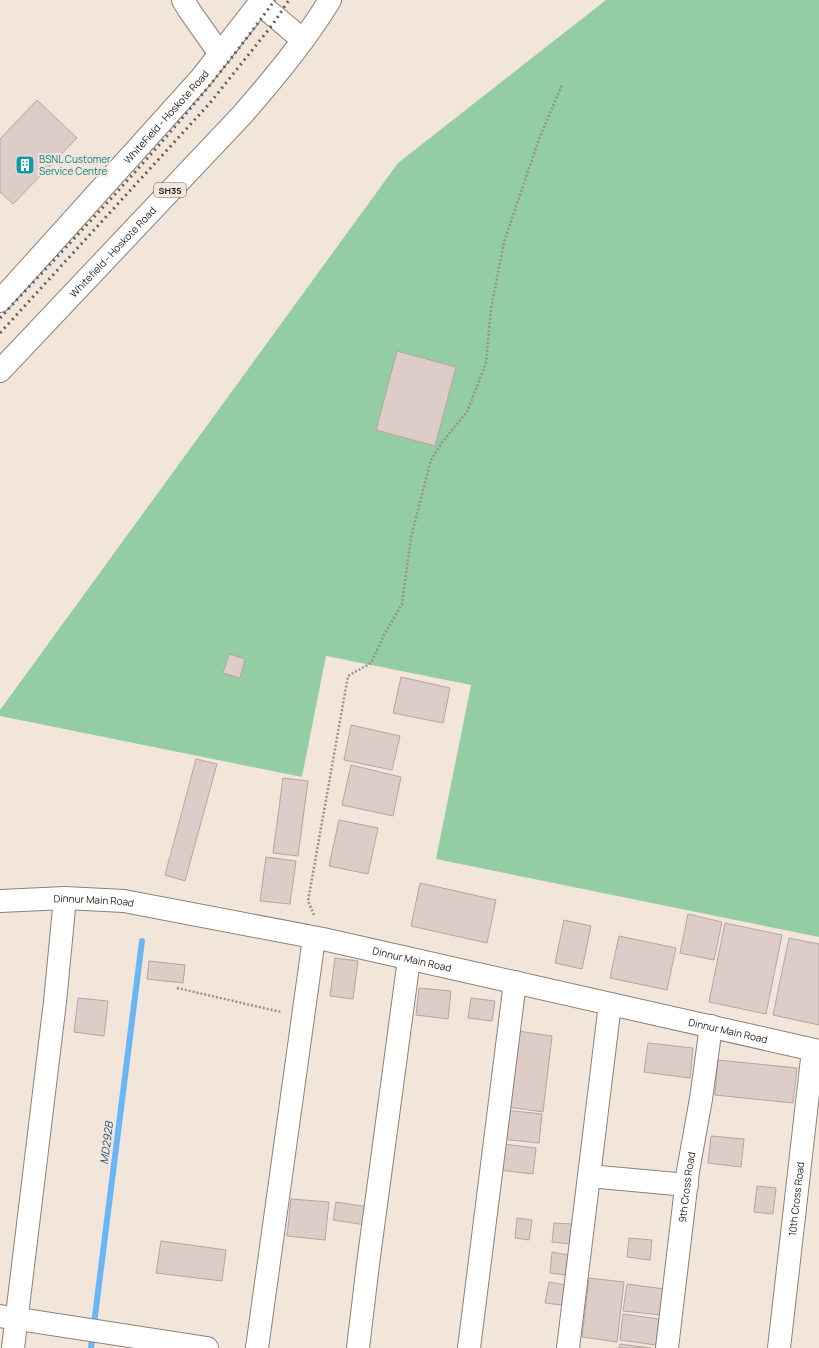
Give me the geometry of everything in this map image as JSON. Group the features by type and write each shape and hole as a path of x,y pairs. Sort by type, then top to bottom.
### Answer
{"street":[{"path":"183,0 188,10 220,54"},
{"name":"Whitefield - Hoskote Road","path":"0,372 242,114 273,79 303,40 330,0"},
{"path":"259,1 303,40"},
{"name":"WhiteField - Hoskote Road","path":"0,301 201,78 259,1"},
{"path":"12,1348 8,1317 54,1009 65,898"},
{"name":"Dinnur Main Road","path":"0,901 65,898 124,901 314,938 711,1026 816,1051"},
{"path":"257,1348 314,938"},
{"path":"358,1348 409,959"},
{"path":"469,1348 515,982"},
{"path":"568,1348 610,1004"},
{"name":"9th Cross Road","path":"667,1348 687,1185 711,1026"},
{"name":"10th Cross Road","path":"779,1348 810,1166 816,1051"},
{"path":"589,1176 687,1185"},
{"path":"8,1317 207,1348"}],"path":[{"path":"314,938 316,919 308,901 348,676 371,663 384,635 402,604 411,537 430,460 467,412 486,363 491,309 504,242 539,139 562,85"},
{"path":"177,988 229,1001 303,1016"}],"green space":[{"path":"606,0 819,0 819,937 436,859 471,685 326,656 302,777 0,716 0,710 398,163"}],"building":[{"name":"BSNL Customer Service Centre","path":"37,100 77,138 13,204 0,192 0,139"},
{"path":"397,351 456,367 435,446 376,430"},
{"path":"229,654 245,659 240,678 223,673"},
{"path":"401,677 450,688 443,723 393,713"},
{"path":"351,725 400,736 392,770 344,760"},
{"path":"196,759 217,764 185,881 165,875"},
{"path":"351,765 401,777 393,816 342,805"},
{"path":"283,778 308,781 298,856 273,853"},
{"path":"339,820 378,828 368,874 329,866"},
{"path":"266,857 296,861 290,904 260,901"},
{"path":"420,883 496,900 487,943 411,926"},
{"path":"688,914 722,922 714,960 680,953"},
{"path":"564,920 591,926 582,969 555,963"},
{"path":"725,923 782,935 766,1014 709,1002"},
{"path":"619,936 676,948 667,990 610,978"},
{"path":"789,938 819,944 819,1025 773,1015"},
{"path":"335,958 358,961 353,999 330,996"},
{"path":"149,961 185,965 183,983 147,979"},
{"path":"419,988 451,991 448,1019 416,1015"},
{"path":"78,998 108,1001 104,1036 74,1032"},
{"path":"471,998 495,1001 492,1021 468,1018"},
{"path":"518,1031 552,1036 543,1112 508,1107"},
{"path":"648,1043 693,1048 690,1078 644,1072"},
{"path":"718,1060 797,1068 793,1103 715,1095"},
{"path":"505,1110 542,1114 539,1143 501,1139"},
{"path":"711,1136 744,1139 741,1167 708,1163"},
{"path":"503,1144 536,1148 533,1174 499,1170"},
{"path":"757,1186 776,1188 773,1214 754,1212"},
{"path":"291,1199 329,1202 325,1240 287,1236"},
{"path":"336,1202 369,1207 366,1225 333,1220"},
{"path":"517,1218 532,1220 529,1240 515,1238"},
{"path":"554,1223 572,1224 570,1244 552,1242"},
{"path":"629,1238 652,1240 650,1260 627,1257"},
{"path":"161,1241 226,1250 222,1281 156,1273"},
{"path":"552,1252 568,1255 565,1275 550,1273"},
{"path":"589,1278 624,1282 617,1342 582,1337"},
{"path":"549,1282 565,1285 562,1305 545,1303"},
{"path":"627,1284 664,1289 661,1315 623,1311"},
{"path":"623,1314 659,1319 656,1345 620,1340"},
{"path":"620,1344 651,1348 619,1348"}],"waterway":[{"name":"MD292B","path":"91,1348 142,941"}],"railway":[{"path":"0,318 172,131 216,78 275,0"},
{"path":"0,333 210,103 273,24 289,0"}],"place":[{"name":"BSNL Customer Service Centre","path":"25,165"}]}
